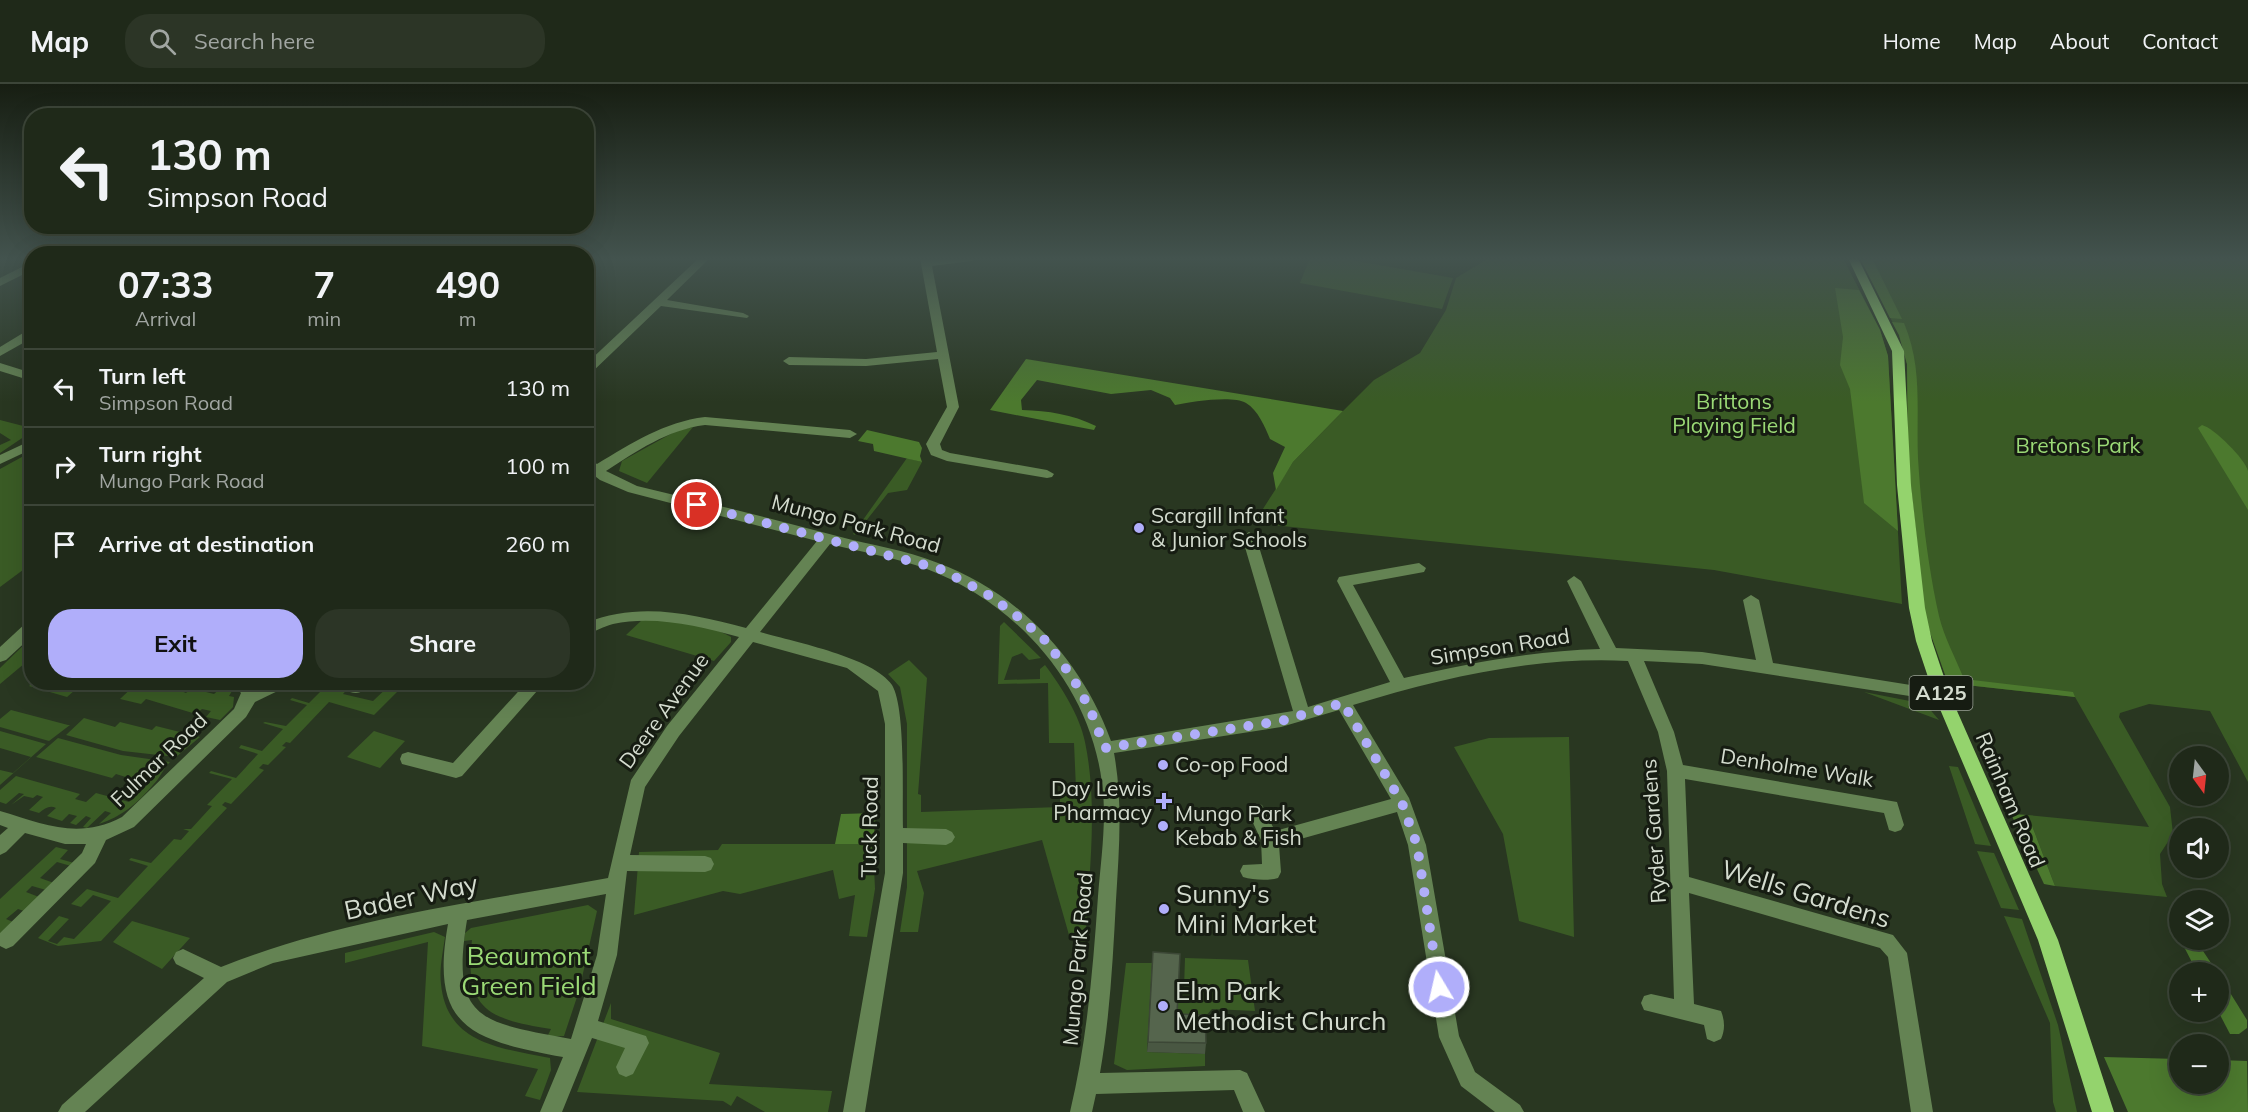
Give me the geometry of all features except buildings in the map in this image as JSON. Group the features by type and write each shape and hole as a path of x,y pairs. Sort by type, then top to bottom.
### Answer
{"main road":[{"name":"Rainham Road","path":"1878,306 1892,333 1898,351 1901,456 1917,608 1924,641 1942,695 2048,940 2103,1112"}],"street":[{"path":"594,363 655,306"},
{"path":"683,306 742,316"},
{"path":"934,306 953,407 933,444 936,452 947,457 1047,474"},
{"path":"0,352 24,338"},
{"path":"789,361 833,365 877,364 942,355"},
{"path":"0,367 24,374"},
{"path":"594,465 668,429 695,422 850,434"},
{"path":"0,460 24,448"},
{"name":"Mungo Park Road","path":"594,468 605,477 633,489 940,569 987,594 1047,642 1074,680 1090,709 1105,748 1111,785 1106,944 1088,1084 1081,1112"},
{"path":"1249,537 1302,715"},
{"name":"Deere Avenue","path":"551,1112 586,1028 608,955 620,863 637,785 673,731 827,538"},
{"path":"1400,685 1344,581 1419,568"},
{"path":"1574,580 1611,654"},
{"path":"1751,600 1766,669"},
{"name":"Tuck Road","path":"594,626 610,619 648,615 704,622 852,664 885,688 893,724 894,873 854,1112"},
{"path":"0,656 24,634"},
{"name":"Simpson Road","path":"1105,748 1281,721 1400,685 1474,668 1547,656 1611,654 1702,658 1942,695"},
{"name":"Ryder Gardens","path":"1634,655 1666,732 1676,771 1682,884 1684,1011"},
{"path":"247,690 248,698"},
{"path":"248,698 265,690"},
{"path":"408,759 456,771 530,690"},
{"name":"Fulmar Road","path":"0,818 79,839 112,833 128,822 240,713 248,698"},
{"path":"1343,703 1402,803 1417,845 1449,1037 1468,1079 1513,1112"},
{"name":"Denholme Walk","path":"1676,771 1891,807 1895,825"},
{"path":"1270,840 1402,803"},
{"path":"1249,871 1272,872 1270,840 1256,810"},
{"path":"0,847 22,825"},
{"path":"893,835 946,837"},
{"path":"6,940 89,858 98,837"},
{"path":"620,863 705,864"},
{"name":"Bader Way","path":"69,1112 220,976 272,955 459,914 617,884"},
{"name":"Wells Gardens","path":"1682,884 1886,941 1897,953 1922,1112"},
{"path":"459,914 450,952 452,976 459,1008 482,1027 516,1040 576,1050"},
{"path":"183,958 220,976"},
{"path":"1651,1003 1714,1018 1714,1032"},
{"path":"586,1028 639,1043 626,1067"},
{"path":"1088,1084 1240,1080 1254,1112"}],"green space":[{"path":"1425,306 1443,306 1442,309"},
{"name":"Brittons Playing Field","path":"1447,306 1868,306 1880,330 1888,356 1902,604 1714,570 1254,523 1293,462 1374,380 1420,353"},
{"path":"1838,306 1867,306 1880,330 1888,356 1898,531 1864,503 1850,389 1840,365 1843,337"},
{"name":"Bretons Park","path":"1884,306 2248,306 2248,782 2210,711 2149,704 2120,713 2119,717 2170,807 2169,840 2160,854 2162,884 2167,897 2055,886 2028,815 2149,827 2075,697 1948,683 1925,618 1908,457 1907,364 1899,335"},
{"path":"1884,306 1896,306 1902,319 1890,318"},
{"path":"1892,322 1904,323 1914,356 1919,477 1928,558 1941,624 1964,679 2073,692 2075,697 1948,683 1925,618 1908,457 1907,364 1899,335"},
{"path":"1026,359 1343,411 1293,462 1276,490 1273,473 1285,447 1270,439 1258,414 1246,403 1222,399 1175,405 1170,398 1151,390 1111,394 1037,380 1021,400 1022,410 1069,416 1096,426 1094,430 990,410"},
{"path":"0,420 24,426 24,437 0,453 0,445 11,440 0,433"},
{"path":"2202,425 2221,438 2246,466 2248,510 2198,428"},
{"path":"693,427 647,483 619,471 622,461 676,431"},
{"path":"867,430 919,442 922,448 920,456 922,462 874,451 873,444 858,441"},
{"path":"24,456 24,569 0,587 0,469"},
{"path":"907,458 922,462 907,490 888,493 855,535 853,534"},
{"path":"643,619 710,628 731,637 731,642 714,661 626,635"},
{"path":"1004,622 1041,658 1029,660 1022,653 1012,657 1004,680 1040,679 1040,669 1045,665 1069,702 1083,732 1089,767 1092,819 1085,949 1069,935 1042,840 917,871 924,893 918,932 900,932 907,887 907,724 900,687 888,674 909,660 927,678 918,794 921,795 921,812 1060,807 1060,790 1076,789 1074,743 1049,743 1048,683 998,684 1000,626"},
{"path":"24,645 24,664 0,684 0,668"},
{"path":"43,690 75,690 67,697"},
{"path":"130,690 182,690 186,693 189,690 208,690 206,692 214,694 219,690 228,690 232,691 229,696 234,697 233,707 220,720 206,717 211,711 202,709 196,714 146,699 141,704 120,699"},
{"path":"322,690 347,690 343,694 373,701 385,690 399,690 374,715 329,702 290,743 286,742 282,746 286,747 268,765 263,764 259,768 264,770 231,804 225,802 222,805 227,808 101,941 58,946 38,938 59,916 69,919 48,941 57,944 64,937 74,939 111,901 93,895 81,907 71,904 87,889 118,898 148,866 129,860 131,858 151,863 174,839 181,840 189,831 183,829 191,829 212,806 207,805 232,779 209,773 211,771 236,778 258,754 239,748 241,745 262,751 283,729 263,723 286,726 307,705 290,700 292,698 309,703"},
{"path":"1864,692 1920,703 1927,706 1939,720"},
{"path":"11,710 70,725 49,741 0,727 0,719"},
{"path":"84,718 115,727 120,722 152,730 156,726 200,737 176,757 123,751 66,735"},
{"path":"0,731 46,744 0,785 0,770 13,773 31,757 0,748"},
{"path":"374,731 405,741 380,768 347,757"},
{"path":"1569,737 1574,937 1519,921 1503,834 1454,747 1489,738"},
{"path":"58,738 121,755 170,762 147,792 129,809 99,824 111,813 105,811 87,828 83,827 91,818 86,816 76,825 70,823 77,816 69,814 62,821 47,816 56,808 54,807 39,813 29,810 43,797 37,795 33,798 24,796 11,805 24,794 19,793 6,804 0,802 0,790 16,776 80,794 75,799 86,802 96,793 129,802 148,784 116,774 112,778 36,757"},
{"path":"1949,766 1958,767 1991,846 1975,844"},
{"path":"876,813 873,844 835,844 841,814"},
{"path":"2011,814 2028,815 2055,886 2044,884"},
{"path":"722,844 873,844 875,889 867,937 849,936 855,895 839,899 833,870 740,894 723,891 634,915 639,852 718,850"},
{"path":"56,847 68,850 60,859 74,863 71,866 57,862 40,878 54,883 46,890 32,886 26,892 39,897 24,911 18,909 6,919 13,922 0,934 0,899"},
{"path":"1977,851 1994,853 2019,910 2001,908"},
{"name":"Beaumont Green Field","path":"588,905 597,911 579,991 564,1036 547,1037 551,1029 511,1021 484,1007 472,982 470,963 472,940 464,941 465,933 471,928"},
{"path":"2004,916 2022,919 2058,1025 2077,1112 2056,1112 2053,1102 2050,1023"},
{"path":"132,921 190,938 162,969 113,942"},
{"path":"434,932 445,937 441,984 445,1004 454,1020 465,1032 496,1046 550,1058 551,1070 540,1100 525,1096 538,1069 422,1046 428,942 345,963 345,953"},
{"path":"2186,950 2202,950 2210,962 2192,962"},
{"path":"1185,958 1248,960 1255,1011 1212,1009 1204,1018 1176,1024 1178,988 1184,988"},
{"path":"1126,963 1152,963 1147,1052 1205,1054 1205,1066 1127,1070 1114,1064"},
{"path":"2229,991 2247,1020 2247,1028 2239,1034 2230,1034 2224,1022 2229,1022"},
{"path":"611,1003 611,1019 720,1053 709,1084 832,1091 828,1112 765,1112 737,1096 731,1106 723,1101 577,1092"},
{"path":"2104,1057 2169,1059 2169,1094 2229,1094 2229,1060 2247,1061 2248,1112 2128,1112"}],"place":[{"name":"Scargill Infant & Junior Schools","path":"1139,528"},
{"name":"Co-op Food","path":"1163,765"},
{"name":"Day Lewis Pharmacy","path":"1164,801"},
{"name":"Mungo Park Kebab & Fish","path":"1163,826"},
{"name":"Sunny's Mini Market","path":"1164,909"},
{"name":"Elm Park Methodist Church","path":"1163,1006"}],"route":[{"path":"697,505 940,569 987,594 1047,642 1074,680 1090,709 1105,748 1281,721 1343,703 1402,803 1417,845 1439,987"}]}
